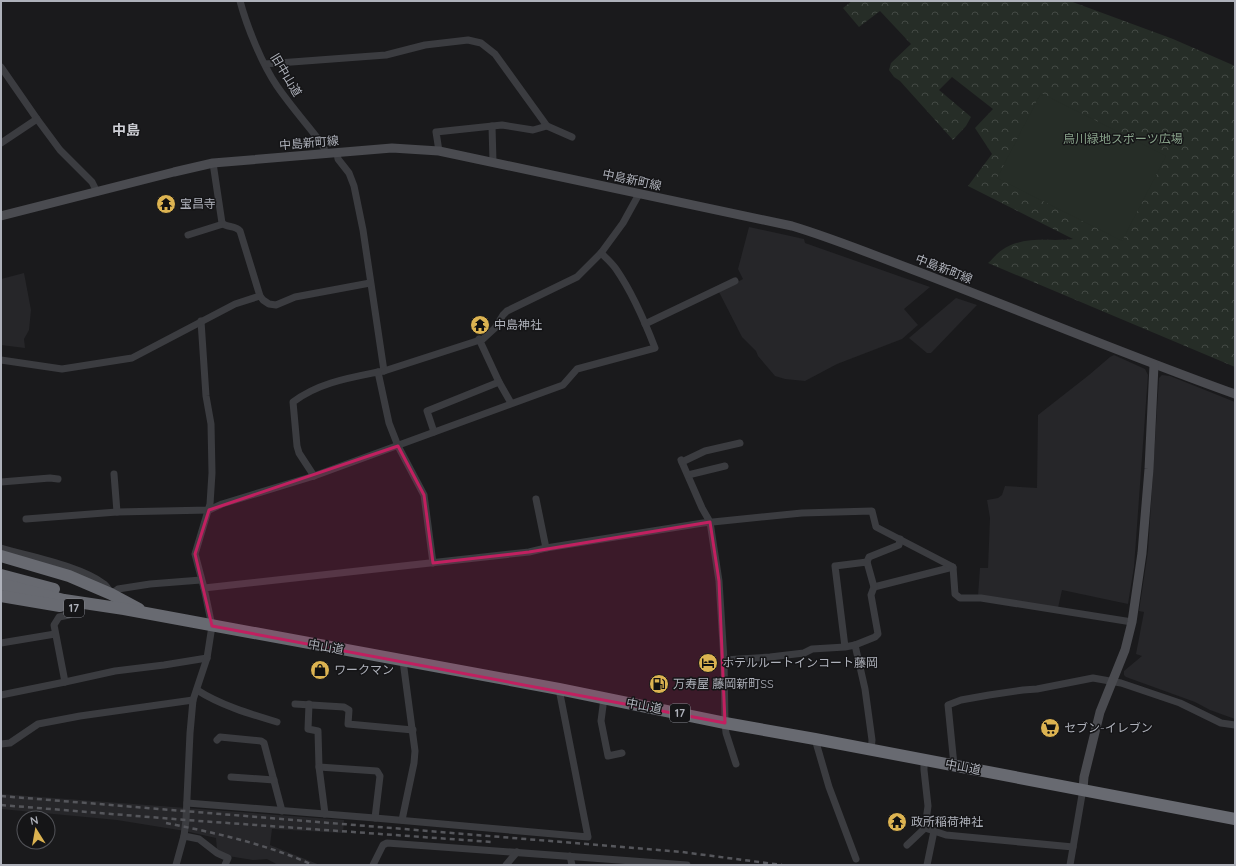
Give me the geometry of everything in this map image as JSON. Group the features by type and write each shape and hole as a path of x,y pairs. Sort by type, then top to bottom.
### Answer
{"highway":[{"path":"1,556 69,576 111,594 149,615"},
{"name":"中山道","path":"1,575 92,599 124,610"},
{"name":"中山道","path":"1,584 64,600 558,689 1235,819"},
{"name":"17","path":"1,596 80,609 149,615"}],"main road":[{"name":"中島新町線","path":"1,216 186,169 213,164 402,148 439,151 792,226 823,236 993,300 1154,365 1235,394"},
{"path":"1083,789 1084,777 1100,712 1125,650 1132,622 1142,553 1149,469 1154,365"}],"street":[{"name":"旧中山道","path":"240,1 265,64 276,85 319,140 326,154"},
{"path":"265,64 386,55 425,46 457,41 468,40 481,43 494,54 547,126 572,137"},
{"path":"1,67 37,120 60,150 92,182 96,192"},
{"path":"1,143 37,120"},
{"path":"439,151 436,132 502,125 532,130 547,126"},
{"path":"492,126 493,162"},
{"path":"337,153 338,159 349,173 354,186 363,230 389,423 398,446 424,495 433,563"},
{"path":"213,164 222,222 224,224"},
{"path":"314,476 299,453 297,446 293,402 315,389 337,380 381,371 483,339 495,328 507,311 577,277 601,253 623,223 639,194"},
{"path":"188,235 224,224 237,228 240,231 260,296 268,304 276,305 295,297 370,283"},
{"path":"26,519 117,512 209,510 222,504 314,476 563,385 577,369 655,348 645,324 616,269 601,253"},
{"path":"645,324 735,281"},
{"path":"1,360 62,369 132,358 235,304 260,296"},
{"path":"176,865 184,836 193,700 207,658 212,626 195,554 209,510 212,473 211,424 206,396 201,321"},
{"path":"479,339 499,382 511,403"},
{"path":"434,432 427,411 499,382"},
{"path":"736,764 726,733 724,660 719,581 710,522 702,508 682,461 705,451 740,443"},
{"path":"688,475 725,466"},
{"path":"114,474 117,512"},
{"path":"1,482 50,478 58,479"},
{"path":"536,499 546,548"},
{"path":"204,588 529,552 710,522 802,513 872,511 876,527 953,567"},
{"path":"724,660 804,653 812,649 855,645 876,637 878,634 872,595 874,587 867,562 869,557 899,545 900,539"},
{"path":"1,548 68,567 87,574 106,584 111,594 118,589 150,584 201,580"},
{"path":"845,646 835,566 867,562"},
{"path":"953,567 955,594 960,598 981,598 1132,622"},
{"path":"874,587 953,567"},
{"path":"65,682 54,625 59,617 69,615 80,609"},
{"path":"1,643 55,634"},
{"path":"855,645 865,688 872,740 871,750"},
{"path":"1,695 115,671 207,658"},
{"path":"402,820 414,763 413,730 403,661"},
{"path":"954,765 948,705 962,700 988,695 1023,690 1038,690 1093,678 1112,682 1121,682 1180,703 1221,723 1235,725"},
{"path":"187,803 402,820 588,837 558,689"},
{"path":"197,690 210,698 277,722"},
{"path":"604,698 601,721 608,756 622,753"},
{"path":"1,744 10,743 38,724 80,716 193,700"},
{"path":"295,704 344,706 349,710 348,724 413,730"},
{"path":"309,704 308,729 318,731 319,767 325,814"},
{"path":"217,740 220,737 261,741 264,743 282,811"},
{"path":"815,738 829,787 856,859"},
{"path":"907,845 925,828 928,806 924,760"},
{"path":"319,767 377,771 380,776 375,818"},
{"path":"231,777 274,780"},
{"path":"1070,865 1083,789"},
{"path":"925,828 946,835 1073,847"},
{"path":"927,865 934,831"},
{"path":"184,836 199,839 217,853 228,858 225,865"},
{"path":"373,865 383,844 387,843 687,865"},
{"path":"506,865 517,852"},
{"path":"570,856 572,865"}],"highlighted area":[{"path":"398,446 424,495 433,563 529,552 710,522 719,581 725,723 212,626 195,554 209,510"}],"shaded area":[{"path":"749,227 804,239 805,243 930,287 904,309 918,325 902,339 837,364 805,381 785,379 775,376 758,356 756,351 742,337 719,292 743,279 738,269"},
{"path":"24,273 31,310 29,330 24,339 25,348 1,345 1,279"},
{"path":"956,298 977,305 931,353 927,353 909,338"},
{"path":"1114,355 1145,369 1148,375 1134,567 1128,604 1062,590 1058,608 978,596 980,568 988,568 990,518 987,500 998,498 1002,495 1005,486 1037,488 1038,415"},
{"path":"1162,375 1170,376 1235,402 1235,719 1124,675 1124,671 1142,656 1136,654 1144,612 1139,611 1148,551 1159,378"},
{"path":"1,794 344,820 343,833 272,829 270,845 320,865 278,865 267,859 253,860 228,856 217,850 216,838 185,831 117,820 56,814 56,810 1,809"}],"green space":[{"name":"烏川緑地スポーツ広場","path":"852,1 1070,1 1173,39 1235,66 1235,367 988,263 1002,250 1019,242 1073,239 968,186 992,154 975,128 993,109 952,77 939,90 971,117 966,126 953,140 889,70 891,63 911,44 880,11 859,27 843,8"},
{"path":"1041,93 1166,156 1122,241 997,178"}],"railway":[{"path":"1,796 682,852 782,865"},
{"path":"1,805 492,842"},
{"path":"166,823 222,835 259,845 313,865"}],"place":[{"name":"宝昌寺","path":"166,204"},
{"name":"中島神社","path":"480,325"},
{"name":"ホテルルートインコート藤岡","path":"708,663"},
{"name":"ワークマン","path":"320,670"},
{"name":"万寿屋 藤岡新町SS","path":"659,684"},
{"name":"セブン-イレブン","path":"1050,728"},
{"name":"政所稲荷神社","path":"897,822"}],"district":[{"name":"中島","path":"126,130"}]}
